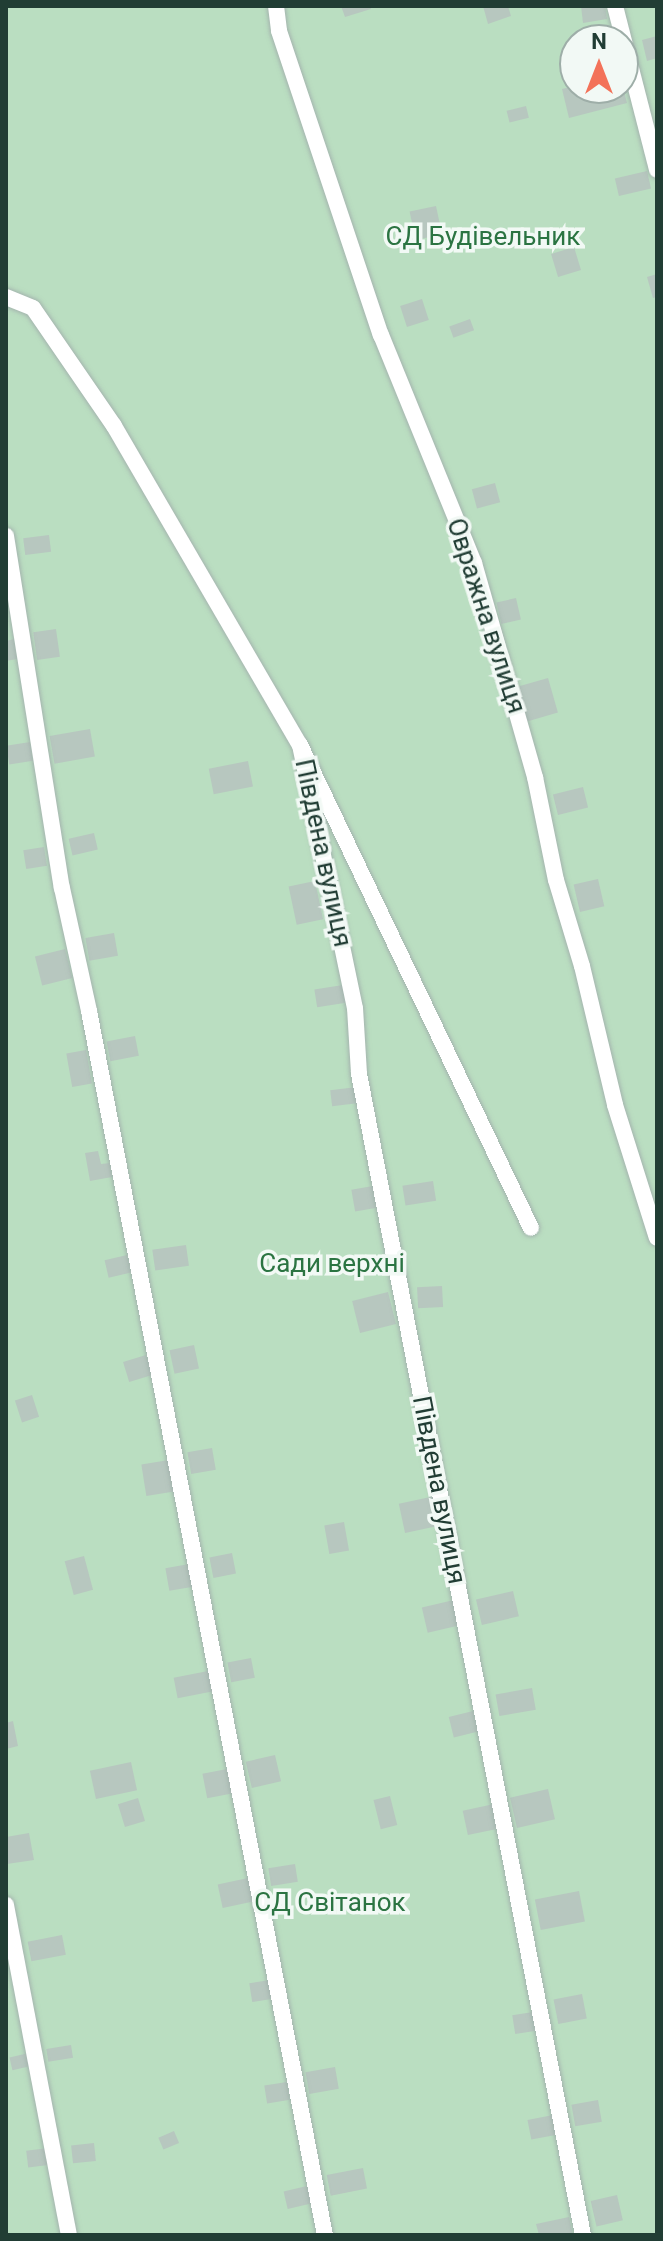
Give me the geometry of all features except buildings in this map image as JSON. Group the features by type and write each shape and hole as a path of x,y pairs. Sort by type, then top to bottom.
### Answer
{"lane":[{"name":"Овражна вулиця","path":"276,6 279,31 381,335 474,563 535,777 556,880 582,966 615,1105 657,1238"},
{"path":"615,6 657,170"},
{"path":"6,297 33,308 114,426 300,745 531,1228"},
{"path":"6,536 62,888 89,1011 325,2235"},
{"name":"Південа вулиця","path":"300,745 355,1008 359,1074 583,2235"},
{"path":"6,1905 69,2235"}],"green space":[{"name":"Сади верхні","path":"6,6 657,6 657,2235 6,2235"}],"park label":[{"name":"СД Будівельник","path":"483,237"},
{"name":"СД Світанок","path":"330,1903"}]}
